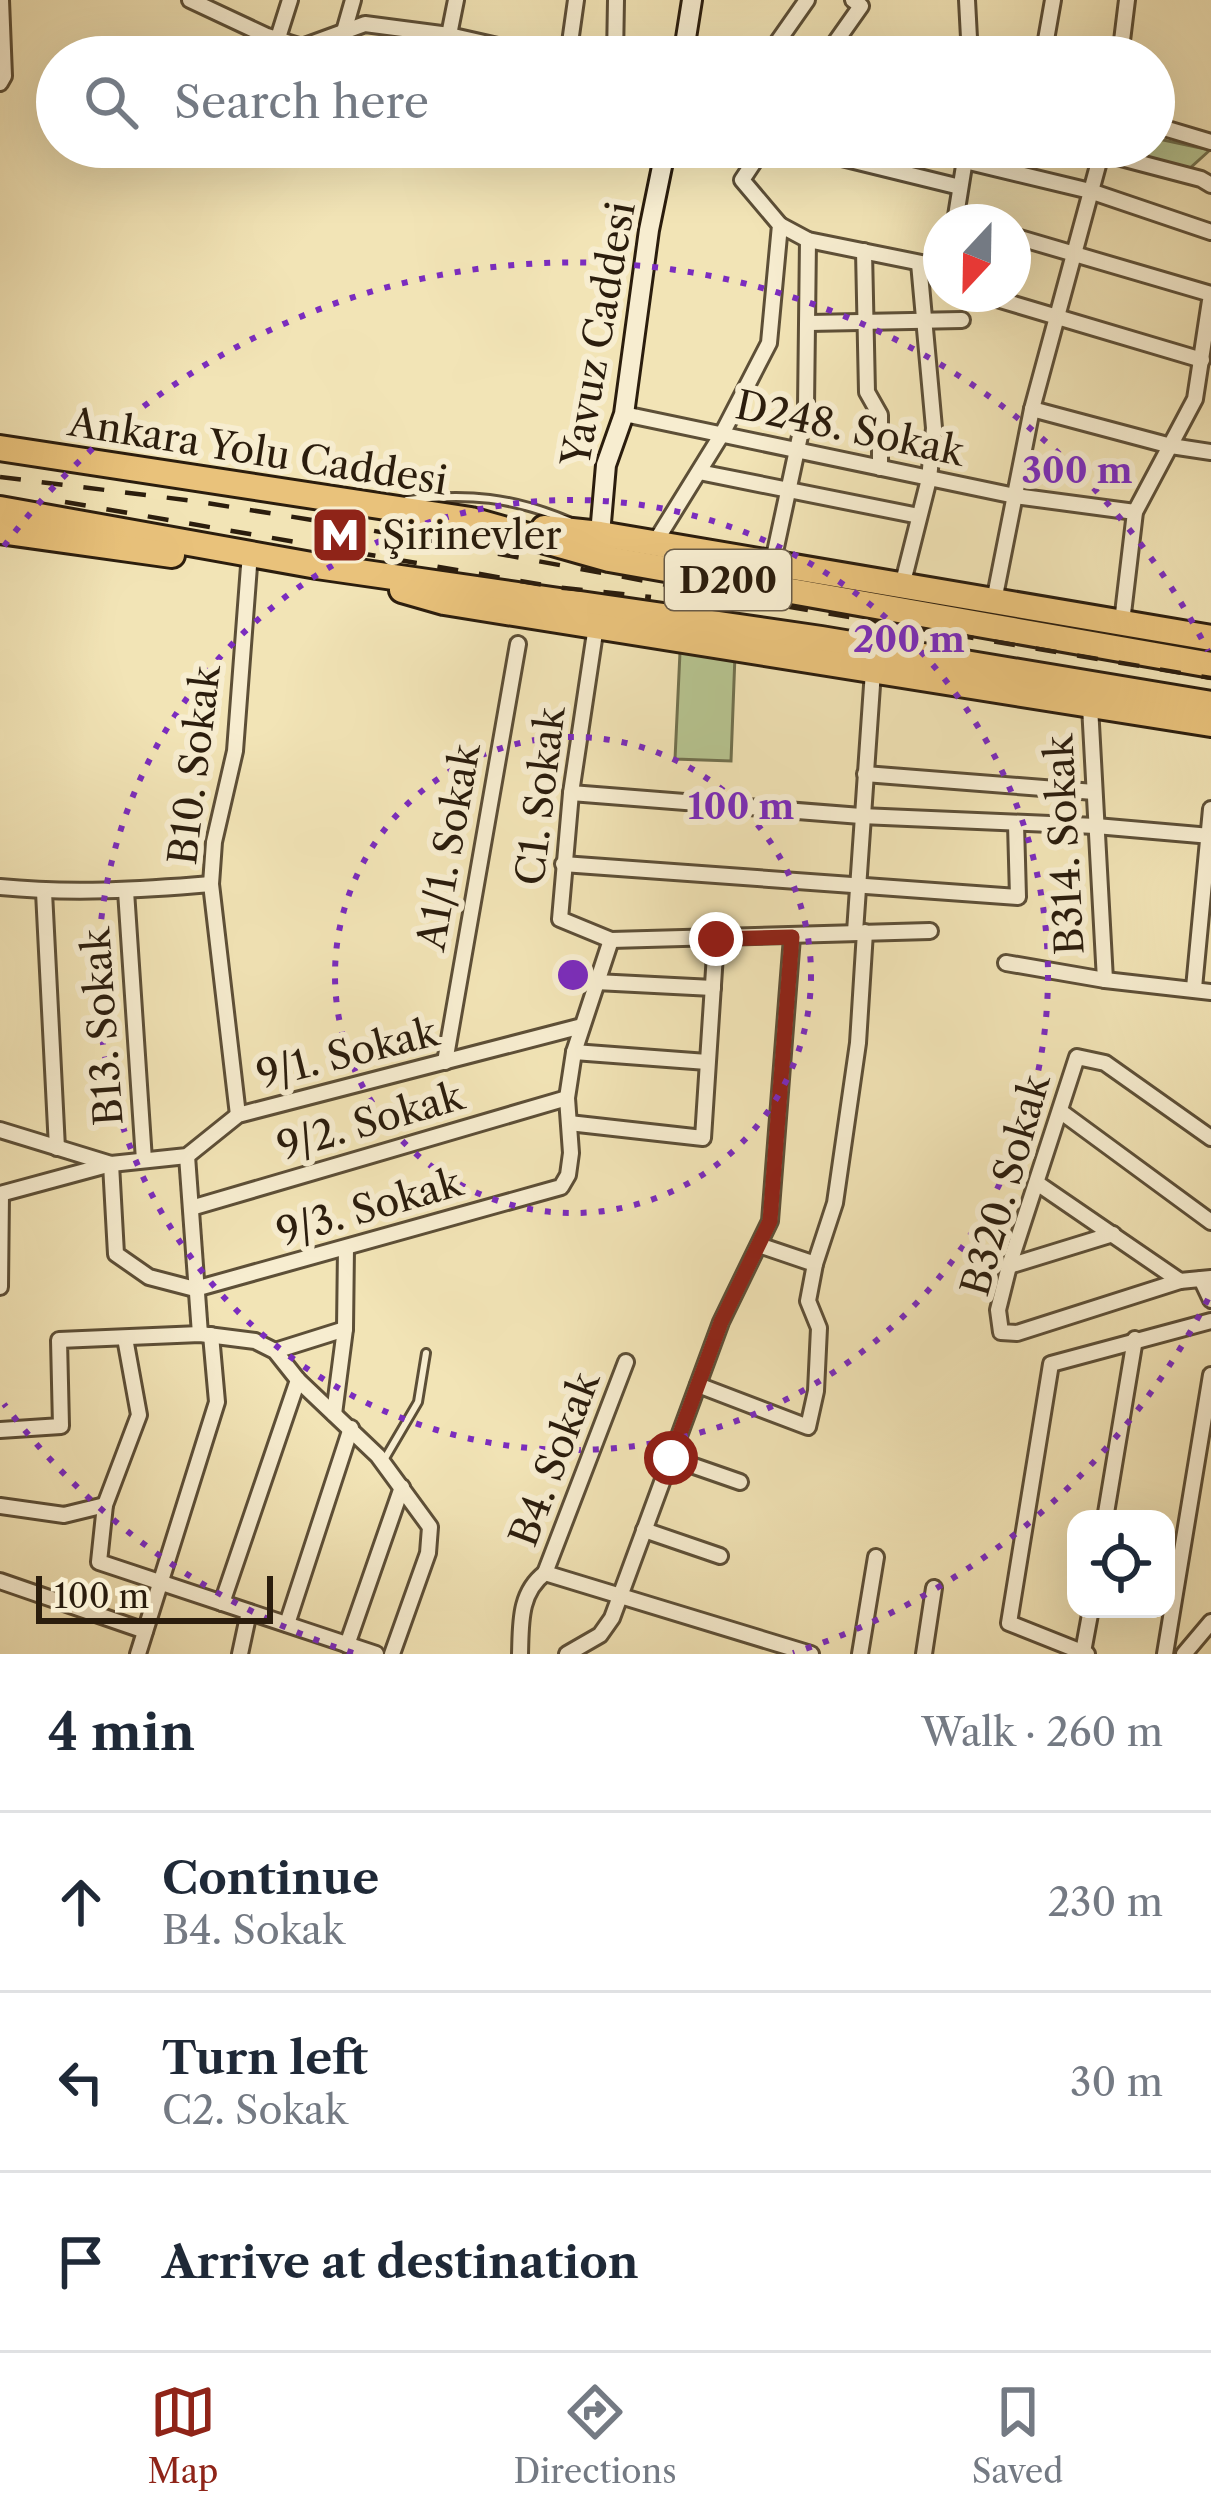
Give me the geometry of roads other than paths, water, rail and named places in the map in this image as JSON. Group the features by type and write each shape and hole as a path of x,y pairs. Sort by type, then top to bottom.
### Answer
{"highway":[{"path":"0,434 196,468 248,486"},
{"name":"Ankara Yolu Caddesi","path":"0,448 471,520 609,559 1211,665"},
{"name":"D200","path":"0,509 330,568 821,639 1211,704"},
{"path":"471,520 600,534 1211,638"},
{"path":"0,531 249,566 330,568 444,602 1211,724"}],"main road":[{"path":"686,36 692,0"},
{"name":"Yavuz Caddesi","path":"600,534 606,465 624,414 662,168"}],"street":[{"path":"0,83 4,76 1,0"},
{"path":"190,0 273,36"},
{"path":"279,36 290,0"},
{"path":"343,35 353,0"},
{"path":"449,35 456,0"},
{"path":"571,36 576,0"},
{"path":"615,36 616,0"},
{"path":"782,36 807,0"},
{"path":"968,0 969,36"},
{"path":"1047,36 1053,0"},
{"path":"1123,36 1127,0"},
{"path":"837,36 857,3"},
{"path":"340,36 365,24 453,36"},
{"path":"1175,131 1211,142"},
{"path":"750,168 742,180 780,225 808,240 923,263"},
{"path":"883,168 960,187"},
{"path":"959,204 963,168"},
{"path":"1013,168 1211,232"},
{"path":"994,602 1032,409 1097,168"},
{"path":"1163,168 1211,185"},
{"path":"654,544 722,434 769,343 780,225"},
{"path":"772,566 806,408 808,240"},
{"path":"1031,241 1211,294 1196,400 1135,512 1122,622"},
{"path":"864,251 867,392 880,415 880,468"},
{"path":"902,586 929,479 934,428 919,262"},
{"path":"1031,309 1202,360"},
{"path":"809,323 962,320"},
{"path":"1032,409 1211,452"},
{"name":"D248. Sokak","path":"624,414 1015,496 1135,512"},
{"path":"699,472 920,516"},
{"name":"B10. Sokak","path":"238,1115 211,884 214,842 235,751 249,566"},
{"name":"C1. Sokak","path":"596,626 571,793 560,919 611,940"},
{"name":"A1/1. Sokak","path":"445,1062 518,644"},
{"path":"698,1385 808,1427 816,1391 819,1328 808,1301 835,1203 858,1043 857,886 873,671"},
{"name":"B314. Sokak","path":"1090,706 1105,980"},
{"path":"865,774 1094,792"},
{"path":"571,793 1209,837"},
{"path":"1194,988 1211,809"},
{"path":"563,864 1018,897 1016,824"},
{"path":"0,887 44,892 126,891 211,884"},
{"name":"B13. Sokak","path":"126,891 144,1160"},
{"path":"44,892 57,1148"},
{"path":"716,939 703,1138 569,1123 574,1052 611,940 930,931"},
{"path":"567,1654 600,1635 612,1618 721,1322 770,1221 792,937"},
{"path":"1006,963 1211,992"},
{"path":"596,982 713,988"},
{"name":"9/1. Sokak","path":"187,1156 238,1115 582,1026"},
{"path":"574,1052 707,1062"},
{"name":"B320. Sokak","path":"1180,1281 1018,1333 1001,1332 998,1310 1010,1266 1077,1057 1105,1064 1211,1138"},
{"name":"9/2. Sokak","path":"191,1208 568,1098"},
{"path":"1060,1111 1211,1222"},
{"name":"9/3. Sokak","path":"196,1289 561,1187 572,1153 569,1123"},
{"path":"0,1130 111,1164"},
{"path":"0,1286 0,1194 111,1164 187,1156 196,1289 217,1402 138,1654"},
{"path":"111,1164 116,1254 149,1277 196,1289"},
{"path":"1037,1183 1180,1281 1206,1278 1211,1300"},
{"path":"1010,1266 1113,1234"},
{"path":"759,1245 815,1264"},
{"path":"334,1414 345,1329 346,1248"},
{"path":"1089,1618 1085,1653 1009,1624 1051,1364 1211,1321"},
{"path":"275,1352 345,1329"},
{"path":"0,1430 61,1426 59,1340 206,1335 255,1341 275,1352 382,1462 430,1527 428,1553 392,1654"},
{"path":"125,1338 139,1415 105,1505 99,1562 376,1654"},
{"path":"1107,1510 1135,1339"},
{"name":"B4. Sokak","path":"626,1362 545,1574 811,1654"},
{"path":"1165,1654 1211,1375"},
{"path":"222,1603 298,1380"},
{"path":"287,1624 351,1428"},
{"path":"671,1458 740,1482"},
{"path":"347,1645 402,1487"},
{"path":"0,1506 64,1515 105,1505"},
{"path":"644,1530 720,1556"},
{"path":"860,1654 876,1557"},
{"path":"520,1654 524,1602 531,1584 545,1574"},
{"path":"0,1582 145,1631"},
{"path":"924,1654 934,1588"},
{"path":"240,1654 249,1612"},
{"path":"1184,1654 1211,1622"}],"lane":[{"path":"370,504 462,494 532,505 600,534"},
{"path":"382,1462 418,1402 426,1354"}],"railway":[{"path":"0,477 337,524 1211,678"},
{"path":"65,502 555,587 651,597"}],"place":[{"name":"Şirinevler","path":"340,535"}]}
